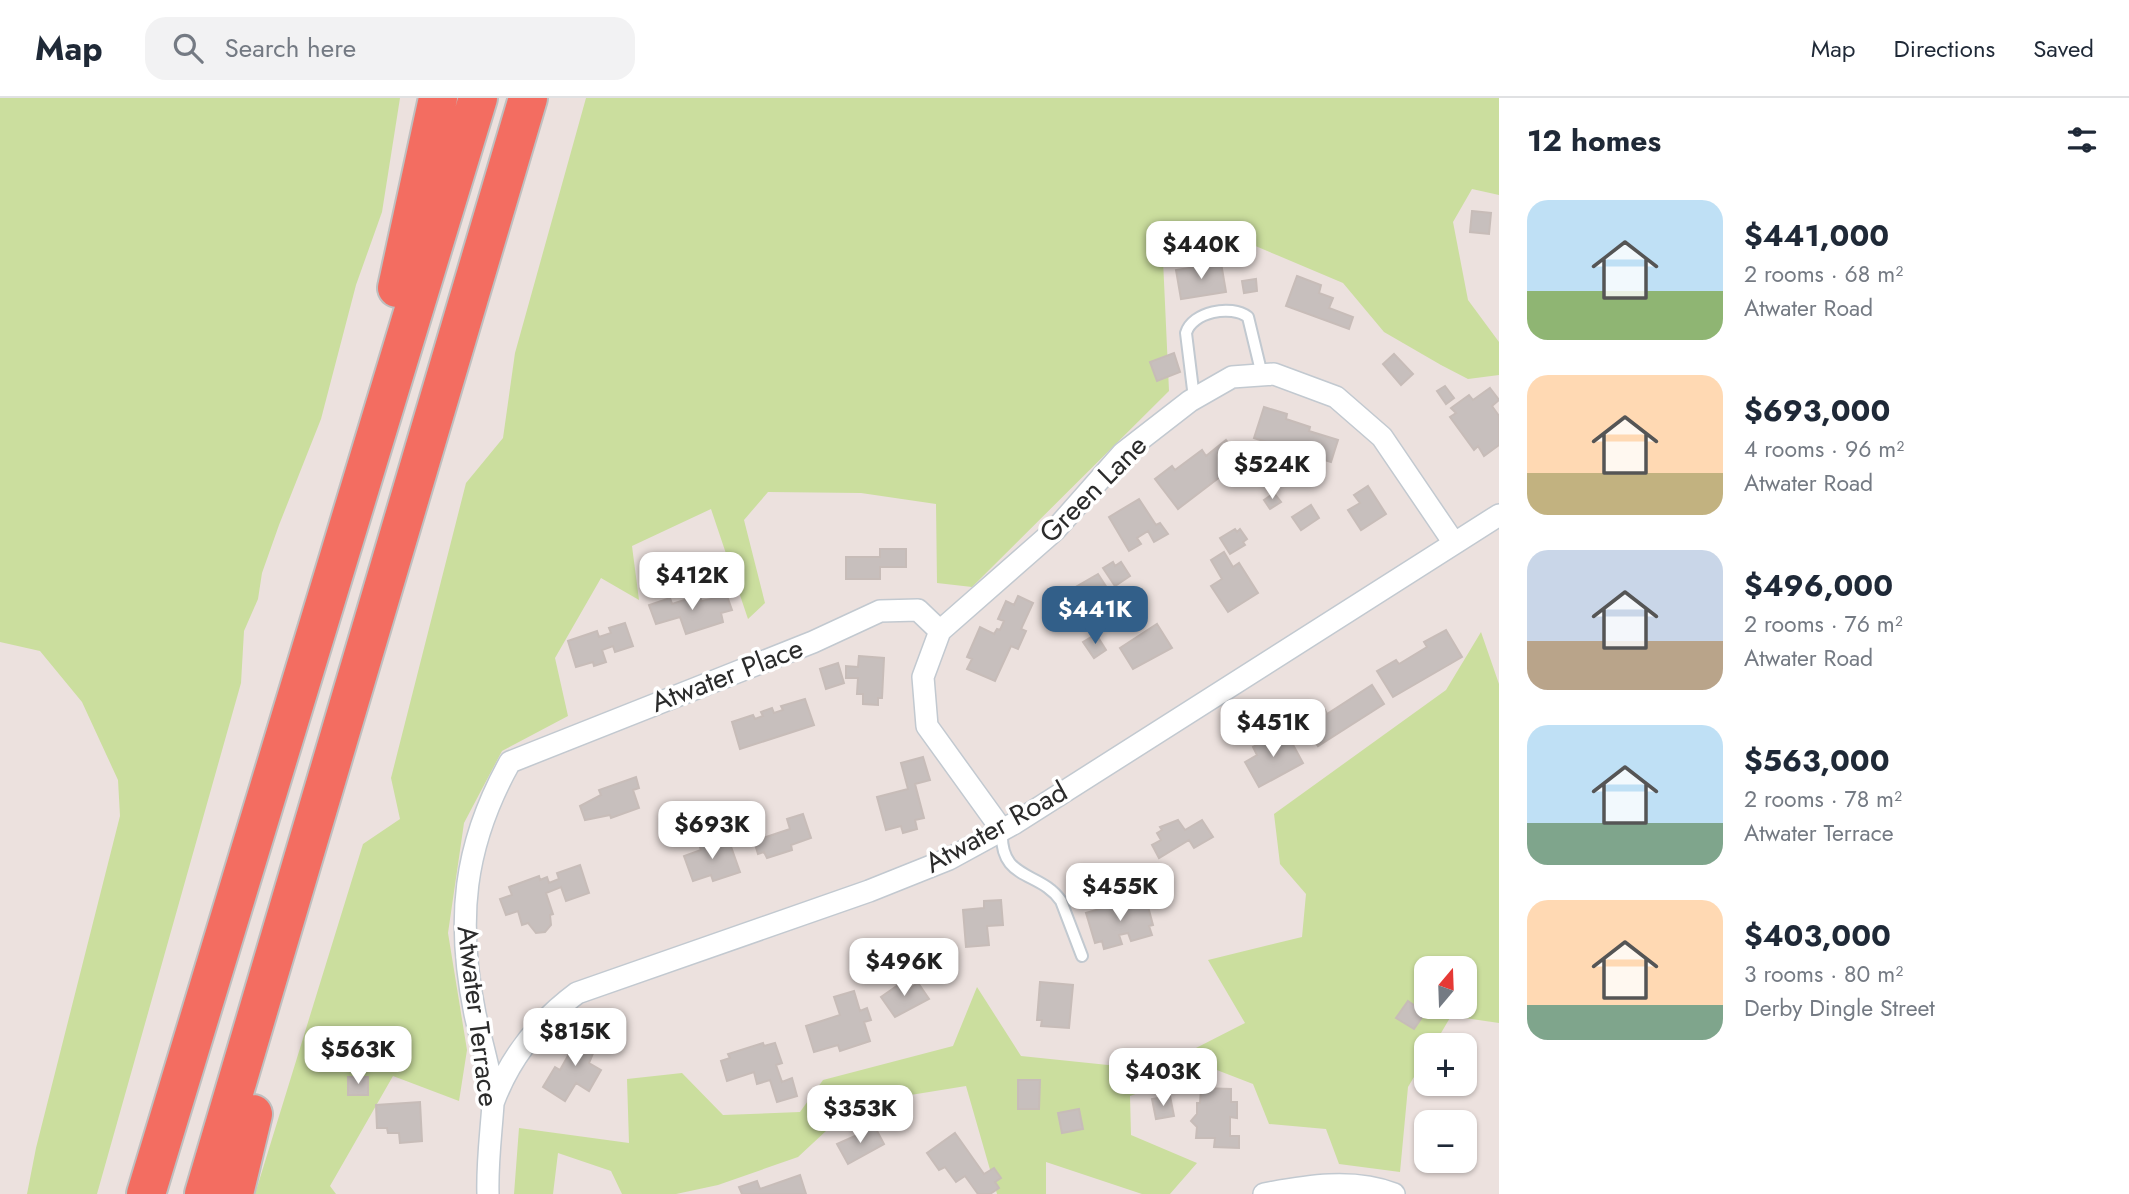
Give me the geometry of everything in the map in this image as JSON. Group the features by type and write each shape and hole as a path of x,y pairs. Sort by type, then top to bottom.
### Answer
{"highway":[{"path":"286,731 397,288 438,98"},
{"path":"146,1194 478,98"},
{"path":"204,1194 528,98"},
{"path":"234,1194 335,754"}],"street":[{"name":"Green Lane","path":"1002,830 928,726 923,677 940,631 1055,530 1123,453 1194,398 1233,377 1274,374 1336,397 1382,437 1454,542"},
{"name":"Atwater Road","path":"493,1103 505,1070 555,1010 577,993 869,891 950,859 1002,830 1499,515"},
{"name":"Atwater Place","path":"510,762 813,642 880,611 918,610 940,631"},
{"name":"Atwater Terrace","path":"488,1194 487,1164 493,1103 464,950 465,900 470,860 489,800 510,762"},
{"path":"1264,1194 1311,1185 1367,1187 1394,1194"}],"lane":[{"path":"1194,398 1186,333 1188,326 1200,315 1236,310 1248,317 1262,375"},
{"path":"1002,830 1002,851 1014,868 1056,894 1061,901 1082,956"}],"green space":[{"path":"0,98 400,98 382,212 356,285 321,419 279,525 262,573 258,599 244,631 241,683 97,1194 27,1194 36,1148 120,816 118,780 82,702 40,651 0,642"},
{"path":"586,98 1499,98 1499,195 1472,189 1453,222 1468,300 1499,342 1499,375 1468,379 1384,332 1343,283 1220,231 1163,260 1169,391 972,587 937,583 936,504 861,493 768,492 744,520 765,603 748,619 711,509 632,546 639,600 601,578 555,658 568,716 502,751 464,823 448,933 467,1050 459,1101 393,1076 330,1186 336,1194 255,1194 363,844 400,819 391,778 466,483 503,438 515,353"},
{"path":"1481,632 1499,684 1499,1023 1472,1019 1477,1019 1477,956 1414,956 1414,1019 1449,1019 1441,1033 1414,1033 1414,1077 1408,1087 1400,1172 1339,1164 1326,1129 1269,1124 1253,1084 1209,1067 1130,1096 1131,1135 1197,1163 1170,1194 1142,1194 1046,1162 1046,1194 997,1194 966,1086 855,1104 798,1157 718,1185 676,1194 622,1194 611,1171 558,1153 553,1194 514,1194 519,1128 629,1143 627,1079 682,1073 723,1115 800,1112 823,1080 953,1046 977,987 1021,1056 1108,1065 1194,1049 1245,1023 1208,960 1302,937 1306,894 1280,864 1274,814 1446,690"}],"building":[{"path":"1472,211 1491,213 1489,234 1470,232"},
{"path":"1221,263 1226,292 1181,299 1176,270"},
{"path":"1297,276 1321,285 1319,293 1333,298 1329,308 1353,317 1349,329 1286,306"},
{"path":"1256,279 1257,291 1244,293 1242,281"},
{"path":"1174,353 1180,372 1157,381 1150,362"},
{"path":"1394,354 1413,374 1401,385 1383,364"},
{"path":"1445,386 1454,398 1446,404 1437,391"},
{"path":"1490,388 1499,400 1492,406 1499,416 1499,445 1484,456 1478,446 1474,450 1450,417 1456,413 1451,408 1469,395 1473,400"},
{"path":"1264,407 1287,414 1286,419 1310,427 1309,431 1338,440 1331,462 1254,438"},
{"path":"1226,440 1242,460 1178,509 1155,479 1172,466 1175,470 1202,450 1206,456"},
{"path":"1368,486 1386,514 1361,530 1348,510 1360,503 1354,495"},
{"path":"1274,493 1281,502 1270,509 1264,500"},
{"path":"1139,499 1156,525 1160,523 1168,534 1154,542 1148,531 1137,538 1141,544 1129,551 1109,517"},
{"path":"1311,505 1319,518 1301,530 1292,517"},
{"path":"1235,529 1237,532 1240,529 1247,539 1243,542 1245,545 1230,554 1220,538"},
{"path":"880,549 906,549 906,567 880,567 880,579 846,579 846,557 880,557"},
{"path":"1224,552 1233,567 1239,563 1258,593 1228,612 1211,586 1222,579 1211,560"},
{"path":"1113,562 1115,566 1121,562 1130,576 1115,586 1103,568"},
{"path":"1098,574 1109,591 1064,617 1053,600"},
{"path":"700,595 701,601 727,596 732,610 721,613 723,622 686,634 680,617 656,624 649,605 670,598 672,604"},
{"path":"1018,596 1033,603 1021,629 1026,631 1018,649 1011,646 995,681 967,669 972,659 967,657 980,627 994,634 997,629 1000,630 1004,621 998,619 1006,601 1014,605"},
{"path":"625,623 633,646 615,652 613,646 602,650 606,662 594,666 593,662 576,667 568,641 597,631 599,637 611,633 609,628"},
{"path":"1157,624 1172,648 1133,669 1120,648"},
{"path":"1446,630 1462,657 1393,697 1377,671 1396,660 1399,664 1427,647 1424,642"},
{"path":"1096,634 1106,650 1094,658 1083,642"},
{"path":"859,656 884,658 882,698 878,698 878,705 863,704 863,694 857,694 858,678 846,678 846,666 858,667"},
{"path":"838,663 844,683 826,689 820,669"},
{"path":"1372,685 1384,704 1318,746 1300,718 1315,708 1319,713 1325,710 1327,714"},
{"path":"805,699 814,725 740,749 732,722 753,715 755,719 763,716 761,712 772,708 774,713 783,710 781,706"},
{"path":"1285,730 1303,763 1259,787 1245,762 1257,755 1253,747"},
{"path":"923,757 930,780 915,784 924,818 915,820 917,829 903,833 901,826 886,830 877,797 908,789 901,763"},
{"path":"636,777 639,788 633,790 639,808 611,818 610,815 585,820 580,806 601,795 599,790"},
{"path":"803,814 811,838 791,845 792,850 767,858 764,852 758,854 754,841 790,829 787,819"},
{"path":"1178,820 1185,830 1202,820 1213,837 1194,848 1189,840 1159,858 1152,845 1161,840 1157,833 1162,830 1160,827"},
{"path":"705,837 709,848 729,841 740,872 713,881 711,875 693,881 684,856 701,850 697,839"},
{"path":"580,865 589,893 566,901 561,887 546,893 553,914 550,915 551,925 545,932 536,933 528,923 522,925 518,911 506,915 500,899 512,895 509,887 539,876 540,880 547,877 549,883 559,879 557,873"},
{"path":"1146,899 1153,925 1149,926 1152,935 1131,941 1128,933 1119,935 1122,944 1104,949 1102,941 1095,943 1086,913 1120,903 1122,910 1132,908 1130,904"},
{"path":"1001,900 1003,925 987,926 989,945 966,947 963,910 984,908 984,901"},
{"path":"904,981 909,989 918,983 929,999 895,1017 881,997"},
{"path":"1040,982 1073,985 1069,1028 1041,1026 1042,1020 1037,1020"},
{"path":"854,991 860,1011 867,1008 871,1020 864,1022 870,1041 840,1051 838,1045 814,1052 806,1026 840,1015 834,997"},
{"path":"1408,1001 1414,1005 1414,1019 1421,1019 1414,1029 1396,1018"},
{"path":"578,1030 598,1041 589,1063 601,1070 589,1091 576,1083 565,1101 543,1087 555,1067 560,1070 574,1045 571,1043"},
{"path":"763,1043 764,1046 775,1043 782,1063 776,1065 782,1082 792,1078 797,1096 777,1102 770,1080 757,1084 754,1072 727,1081 721,1061 730,1058 728,1054"},
{"path":"348,1077 368,1077 368,1095 348,1095"},
{"path":"1018,1080 1040,1080 1039,1109 1018,1109"},
{"path":"1201,1088 1231,1089 1231,1102 1237,1102 1237,1118 1230,1117 1230,1136 1239,1136 1239,1148 1214,1147 1215,1138 1196,1138 1197,1127 1191,1121 1197,1114"},
{"path":"1170,1096 1174,1116 1156,1119 1152,1099"},
{"path":"420,1102 422,1141 400,1143 399,1133 388,1133 387,1128 377,1128 376,1105"},
{"path":"1079,1109 1083,1129 1062,1133 1058,1113"},
{"path":"875,1127 884,1144 848,1164 837,1144"},
{"path":"955,1133 984,1174 994,1168 1001,1178 995,1182 999,1188 990,1194 978,1194 965,1176 956,1182 945,1167 939,1170 927,1153"},
{"path":"800,1175 806,1194 742,1194 739,1187 757,1181 760,1189"}]}
